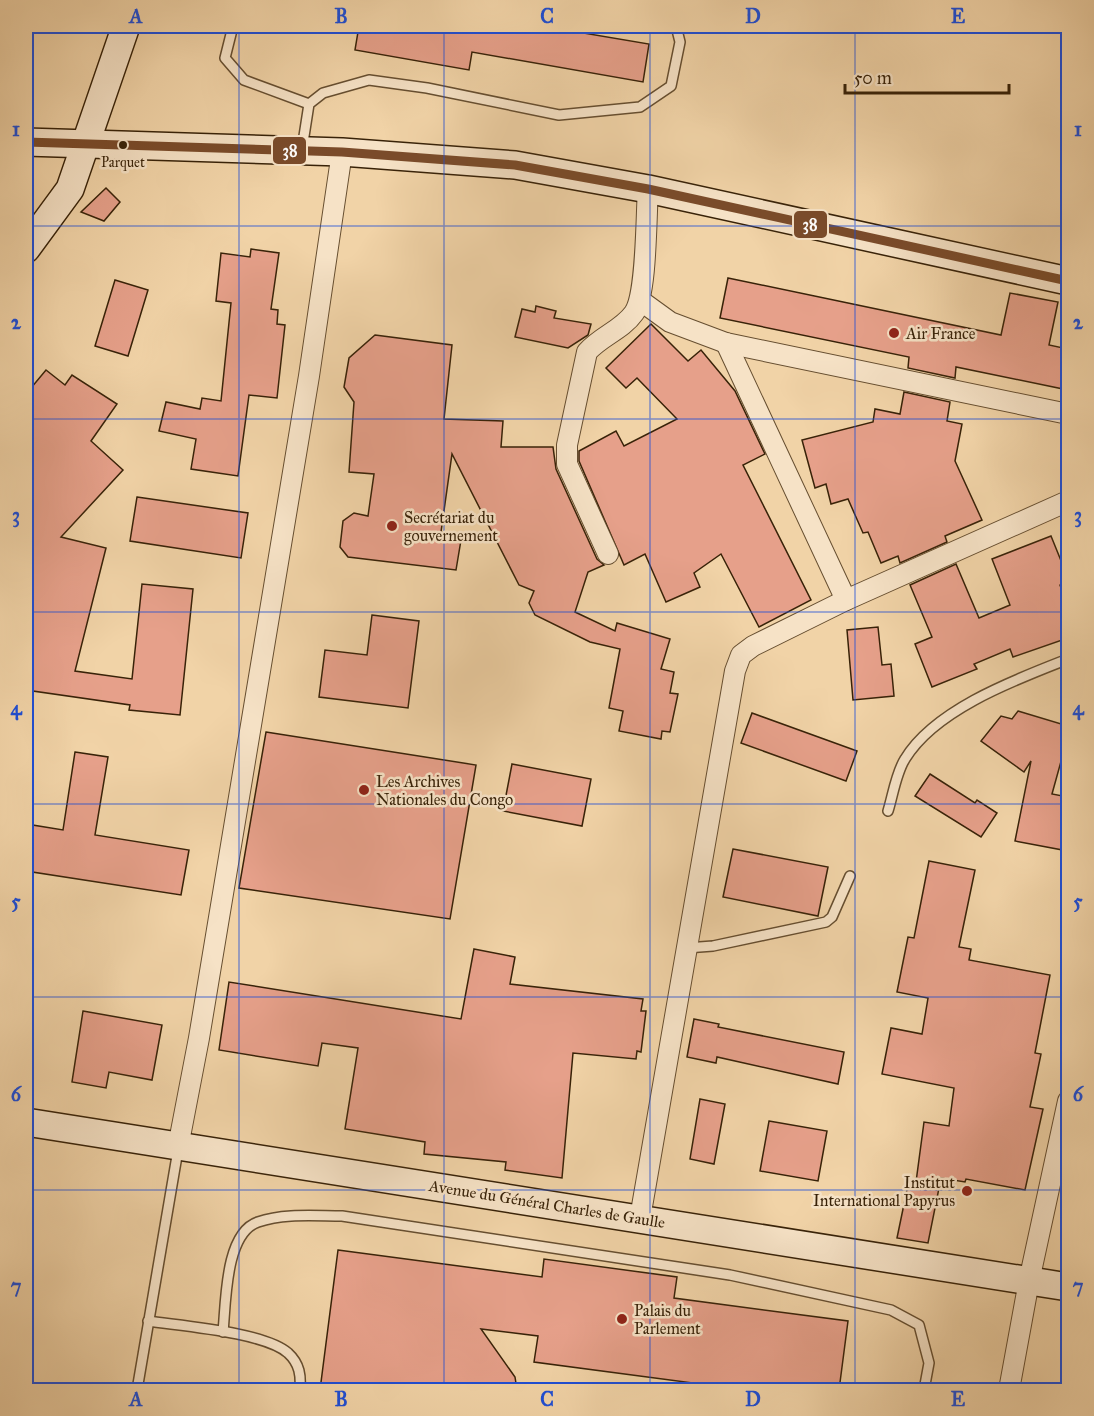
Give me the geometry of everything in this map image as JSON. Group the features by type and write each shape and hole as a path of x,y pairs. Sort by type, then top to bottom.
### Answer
{"street":[{"path":"26,249 70,189 126,26"},
{"path":"26,142 342,152 515,165 648,189 1068,281"},
{"path":"178,1147 199,1038 309,376 342,152"},
{"path":"608,554 567,464 567,445 587,352 597,341 626,323 641,300 648,189"},
{"path":"641,300 670,322 726,343 1068,414"},
{"path":"726,343 846,600"},
{"path":"640,1218 735,671 741,655 753,646 846,600 1068,501"},
{"path":"1009,1390 1029,1281 1064,1148 1068,1101"},
{"name":"Avenue du Général Charles de Gaulle","path":"26,1122 1068,1287"}],"lane":[{"path":"233,26 225,57 244,80 309,104"},
{"path":"301,151 309,104 323,93 369,80 427,88 559,115 640,107 671,86 680,42 676,26"},
{"path":"888,811 904,761 914,746 931,731 987,691 1068,660"},
{"path":"686,948 713,946 826,922 832,917 850,876"},
{"path":"137,1390 178,1147"},
{"path":"223,1332 232,1255 242,1233 257,1222 291,1216 342,1216 730,1275 891,1310 919,1325 929,1363 924,1390"},
{"path":"148,1322 223,1332 266,1342 287,1353 301,1371 300,1390"}],"building":[{"path":"359,26 542,26 649,44 643,82 472,52 469,70 355,50"},
{"path":"106,188 120,202 104,221 81,212"},
{"path":"251,249 279,253 271,309 278,310 277,324 285,325 277,398 249,395 238,476 191,469 196,439 159,431 166,402 200,409 202,398 221,401 231,303 216,301 221,253 250,257"},
{"name":"Air France","path":"728,278 1001,335 1010,293 1058,302 1049,345 1068,349 1068,390 956,367 955,378 908,368 909,357 720,318"},
{"path":"115,280 148,290 128,356 95,346"},
{"path":"536,306 556,311 554,318 591,324 588,335 568,348 515,337 522,309 535,312"},
{"path":"651,324 688,361 701,350 735,391 765,454 743,465 811,600 759,627 721,554 694,573 700,587 666,602 645,554 624,565 579,461 579,451 616,431 624,446 677,419 637,378 626,388 606,368"},
{"path":"375,335 452,345 444,419 503,421 501,447 553,447 556,469 597,559 604,565 588,572 575,612 615,631 617,623 670,639 661,669 674,672 670,693 678,694 670,732 662,731 661,739 619,731 623,711 609,708 620,649 590,642 535,615 529,603 534,591 519,585 452,454 441,532 455,533 461,540 456,570 348,557 340,547 343,521 354,513 368,516 374,474 349,472 354,402 344,387 349,358"},
{"path":"46,370 65,385 72,375 117,404 91,441 123,470 61,537 106,548 75,671 132,679 142,584 193,589 180,715 129,710 130,705 26,690 26,394"},
{"path":"904,392 950,402 947,421 962,424 955,461 982,520 945,536 947,542 900,563 898,556 881,563 868,532 863,533 848,499 831,504 826,484 815,488 802,440 873,422 875,409 900,414"},
{"path":"137,497 248,513 241,558 130,541"},
{"path":"1051,536 1068,578 1068,581 1060,585 1068,606 1068,638 1013,657 1010,649 974,664 977,669 932,687 915,644 932,637 910,585 956,564 979,618 1010,605 992,559"},
{"path":"372,615 419,621 408,708 319,697 325,650 367,655"},
{"path":"878,627 882,665 891,664 894,696 853,700 847,630"},
{"path":"1018,711 1068,726 1068,736 1052,794 1068,797 1068,851 1015,841 1031,761 1024,772 981,741 1001,716 1012,719"},
{"path":"752,713 857,751 846,781 741,743"},
{"path":"266,732 476,765 450,919 239,888"},
{"path":"75,752 108,757 95,835 189,850 181,895 26,871 26,824 63,830"},
{"path":"512,764 591,779 582,826 503,811"},
{"path":"930,774 975,803 977,800 997,813 981,837 915,796"},
{"path":"733,849 828,867 818,916 723,897"},
{"path":"929,861 975,870 959,947 971,949 969,960 1050,975 1035,1053 1041,1054 1030,1107 1043,1109 1025,1190 966,1179 965,1182 941,1178 928,1243 897,1238 909,1180 916,1182 924,1122 949,1126 954,1088 882,1074 891,1028 922,1034 928,998 897,992 908,937 914,938"},
{"path":"474,949 515,957 510,984 643,999 641,1011 646,1011 641,1052 637,1051 636,1059 573,1053 562,1178 505,1170 506,1162 424,1154 425,1142 345,1129 358,1048 322,1043 318,1066 219,1050 229,982 461,1019"},
{"path":"83,1011 162,1025 152,1080 109,1072 106,1088 72,1082"},
{"path":"694,1019 719,1024 718,1027 844,1052 838,1084 717,1057 716,1063 687,1057"},
{"path":"700,1099 725,1104 714,1164 690,1159"},
{"path":"769,1121 827,1131 818,1181 760,1171"},
{"name":"Palais du Parlement","path":"338,1250 542,1277 544,1259 677,1277 674,1298 848,1321 839,1390 686,1390 693,1383 534,1362 538,1336 481,1329 515,1377 517,1390 320,1390"}],"transit line":[{"name":"38","path":"26,142 342,152 515,165 648,189 1068,281"}],"place":[{"name":"Parquet","path":"123,145"},
{"name":"Air France","path":"894,333"},
{"name":"Secrétariat du gouvernement","path":"392,526"},
{"name":"Les Archives Nationales du Congo","path":"364,790"},
{"name":"Institut International Papyrus","path":"967,1191"},
{"name":"Palais du Parlement","path":"622,1319"}]}
